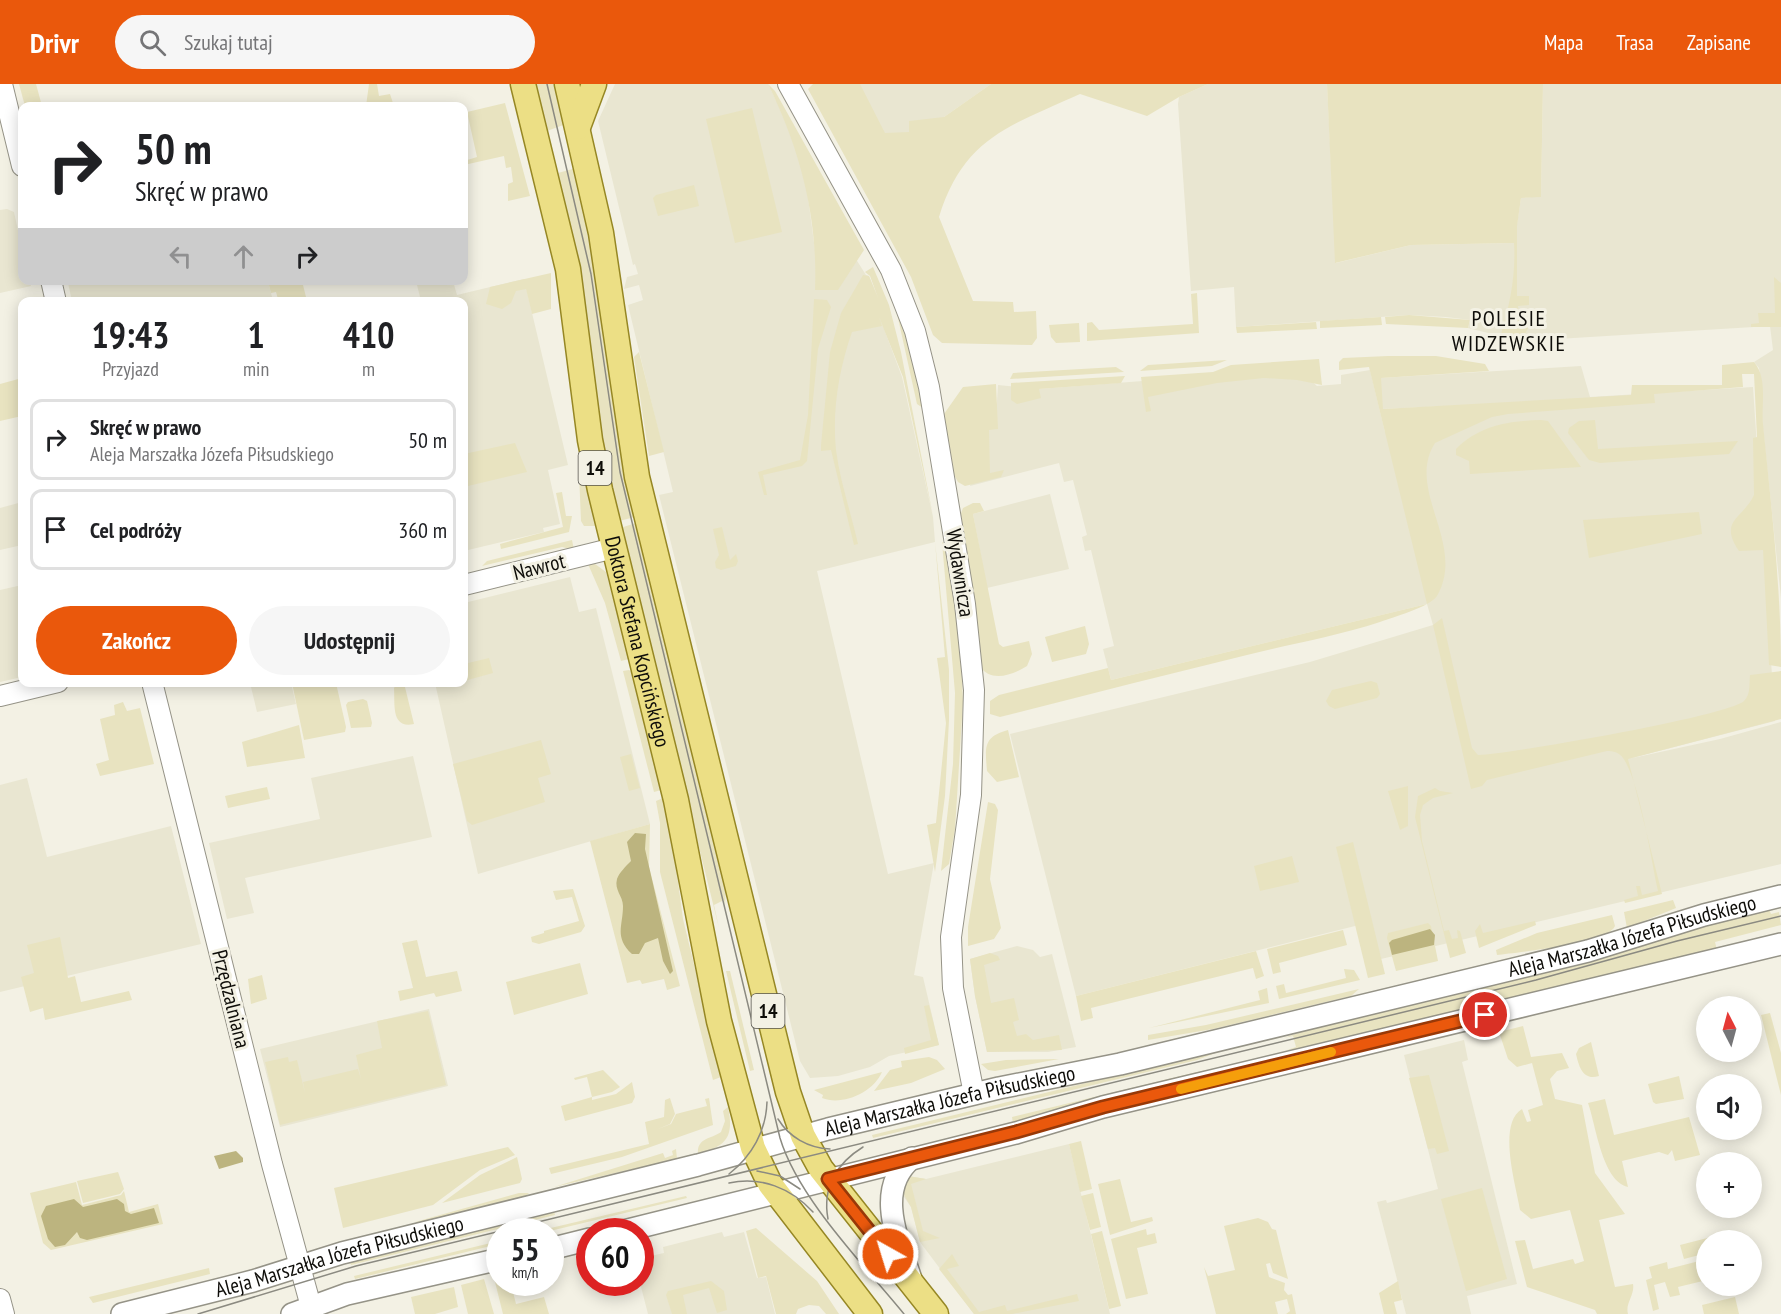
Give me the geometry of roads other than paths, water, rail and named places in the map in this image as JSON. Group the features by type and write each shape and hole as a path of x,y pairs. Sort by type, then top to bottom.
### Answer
{"main road":[{"name":"Doktora Stefana Kopcińskiego","path":"523,84 567,264 592,452 676,800 708,973 754,1150 776,1193"},
{"name":"Doktora Stefana Kopcińskiego","path":"567,84 605,256 637,477 788,1092 803,1136"},
{"path":"578,129 594,84"},
{"name":"Aleja Marszałka Józefa Piłsudskiego","path":"122,1314 342,1253 803,1136 974,1094 1120,1064 1588,951 1704,915 1781,896"},
{"name":"Aleja Marszałka Józefa Piłsudskiego","path":"654,1224 1038,1127 1103,1107 1781,944"},
{"name":"14","path":"803,1136 828,1179 936,1314"},
{"path":"912,1158 897,1175 892,1199 896,1233 912,1283"},
{"name":"14","path":"776,1193 870,1314"},
{"name":"Aleja Marszałka Józefa Piłsudskiego","path":"305,1311 352,1292 486,1262"}],"street":[{"path":"2,84 18,150"},
{"name":"Wydawnicza","path":"788,84 891,270 915,331 929,387 965,604 974,690 973,772 951,937 953,988 974,1094"},
{"name":"Nawrot","path":"468,584 614,548"},
{"path":"0,696 37,687"},
{"name":"Przędzalniana","path":"153,687 272,1164 300,1266 305,1311"},
{"path":"0,1299 4,1314"}],"tram line":[{"path":"547,84 591,274 620,472 780,1138 801,1184 817,1207 852,1253 904,1314"},
{"path":"198,1314 356,1266 1536,980 1677,941 1781,916"},
{"path":"729,1174 751,1151 761,1133 767,1102"},
{"path":"778,1119 793,1136 807,1144 830,1149"},
{"path":"828,1219 827,1196 834,1177 846,1160 863,1147"},
{"path":"757,1171 780,1176 800,1189"},
{"path":"729,1183 753,1181 775,1186 795,1196 813,1212"}],"district":[{"name":"POLESIE WIDZEWSKIE","path":"1509,330"}]}
